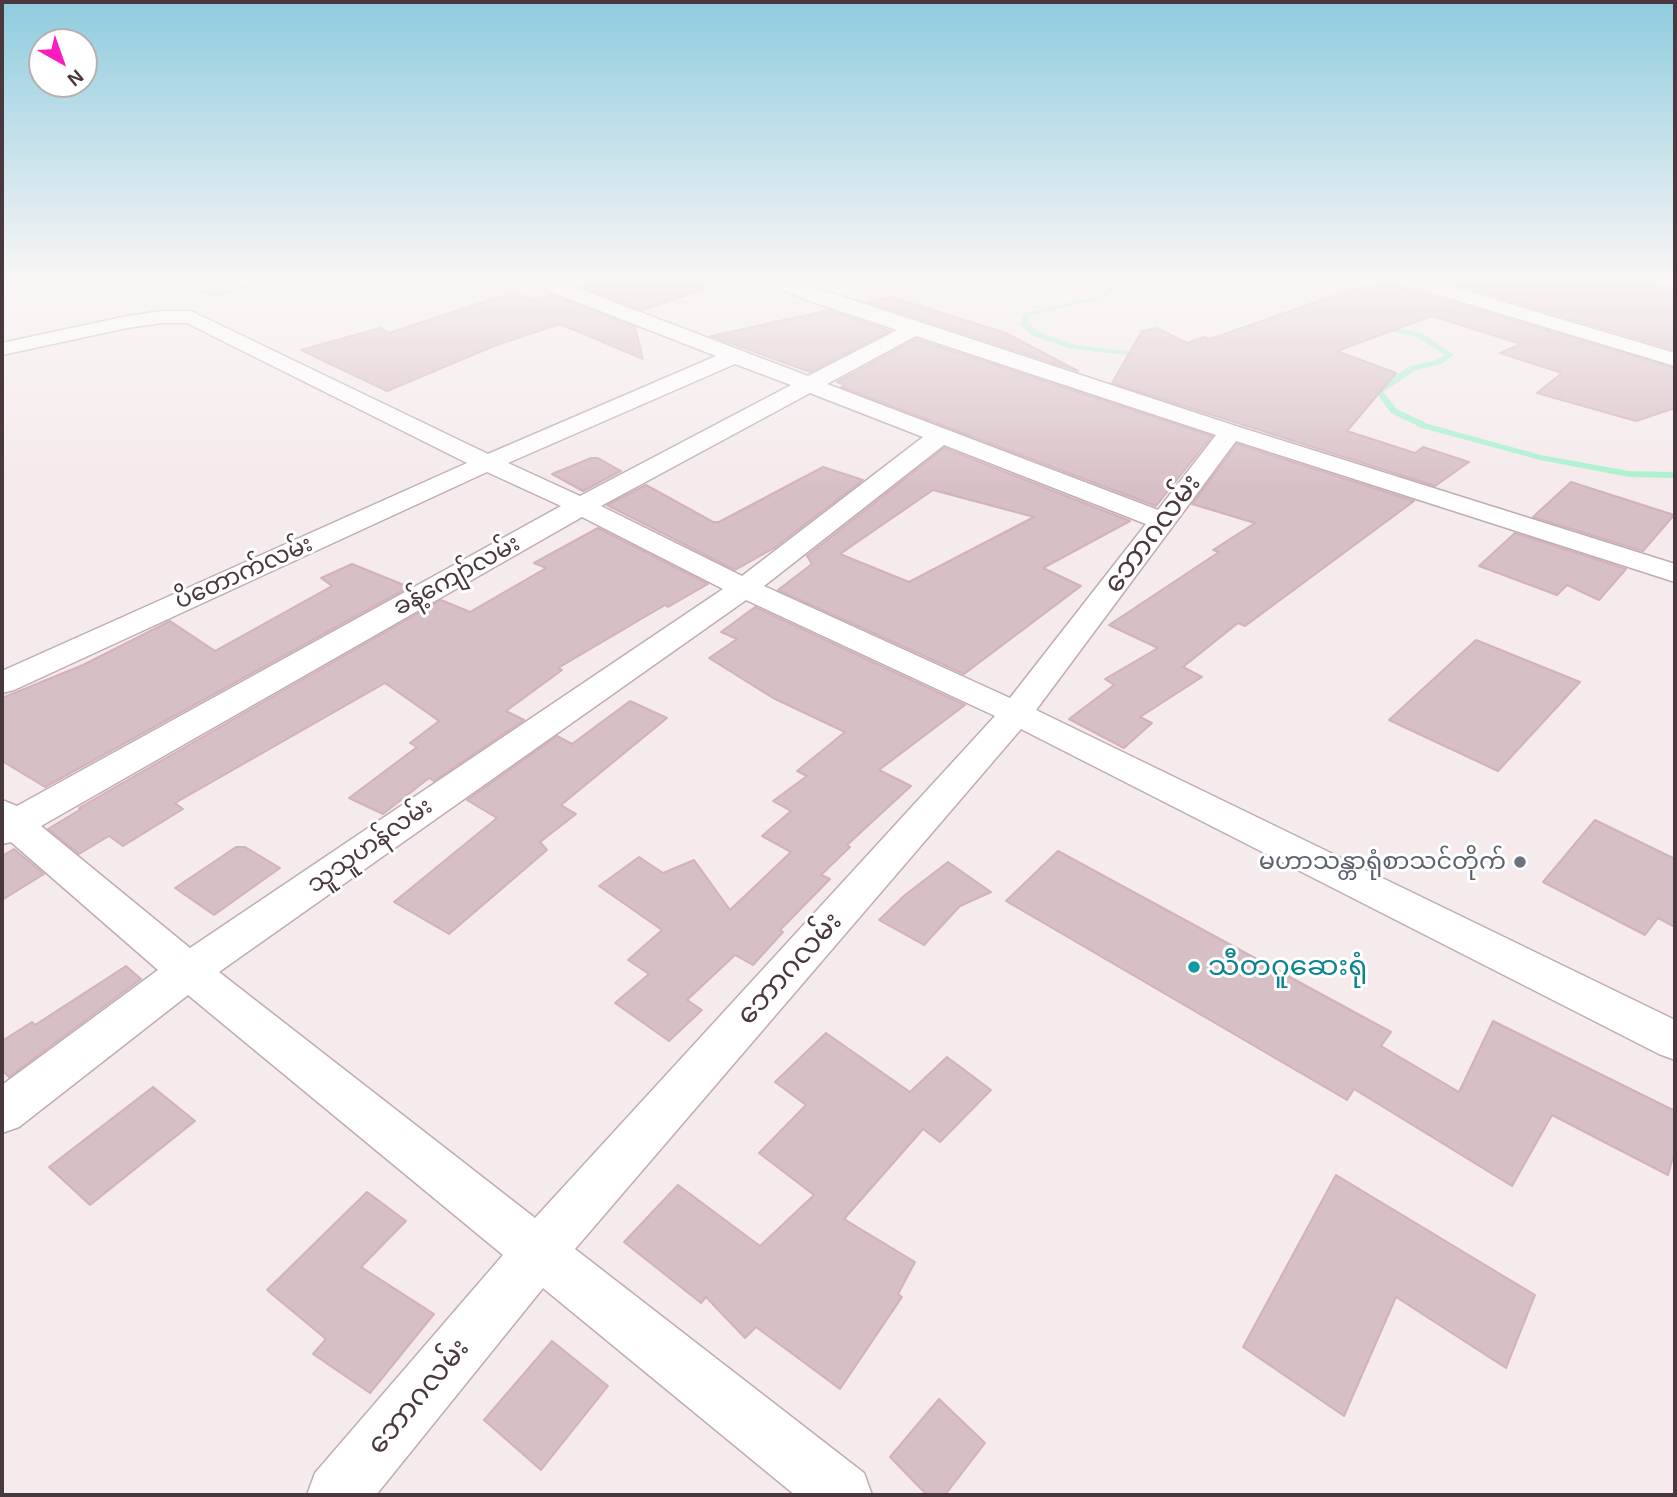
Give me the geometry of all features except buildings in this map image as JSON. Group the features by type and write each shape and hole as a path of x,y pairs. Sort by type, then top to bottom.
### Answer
{"street":[{"path":"260,351 744,588 1016,713 1675,1041"},
{"path":"722,351 1163,521"},
{"name":"ခန့်ကျော်လမ်း","path":"6,822 581,506 872,351"},
{"path":"984,351 1675,573"},
{"path":"1645,351 1675,360"},
{"name":"ပိတောက်လမ်း","path":"2,683 487,463 735,356"},
{"name":"ဘောဂလမ်း","path":"337,1495 539,1252 1016,713 1231,432"},
{"name":"သူသူဟန်လမ်း","path":"2,1112 188,971 744,588 940,436"},
{"path":"6,822 842,1495"}],"waterway":[{"path":"1108,351 1143,355"},
{"path":"1444,351 1450,355 1439,362 1413,368 1379,391 1394,411 1425,426 1540,457 1629,474 1675,475"}],"place":[{"name":"မဟာသန္တာရုံစာသင်တိုက်","path":"1520,862"},
{"name":"သီတဂူဆေးရုံ","path":"1194,967"}]}
